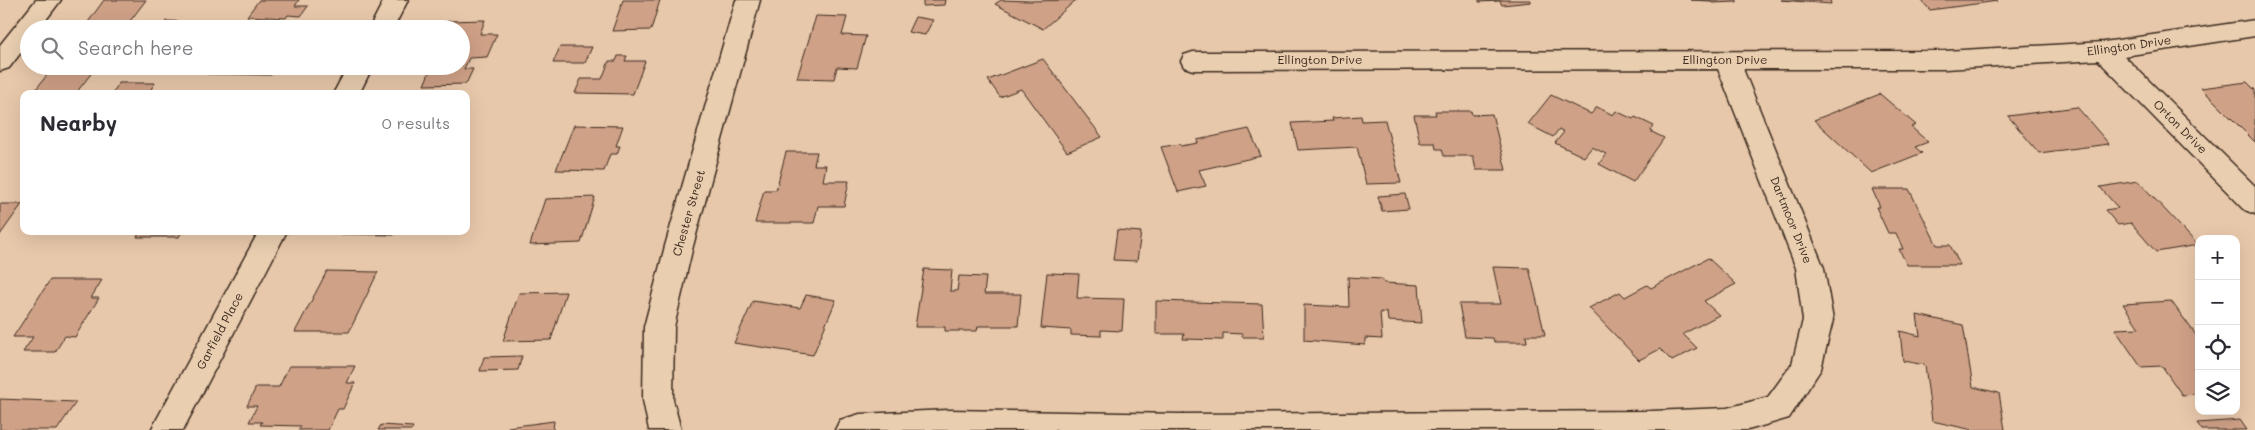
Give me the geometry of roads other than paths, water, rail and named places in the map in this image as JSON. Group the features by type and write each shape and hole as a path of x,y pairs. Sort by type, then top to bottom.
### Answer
{"street":[{"path":"33,20 49,0"},
{"path":"386,20 396,0"},
{"name":"Chester Street","path":"665,430 658,400 659,327 679,246 748,0"},
{"name":"Ellington Drive","path":"1193,61 1945,60 2104,51 2255,28"},
{"path":"0,62 20,37"},
{"name":"Orton Drive","path":"2104,51 2255,203"},
{"name":"Dartmoor Drive","path":"851,430 948,424 1180,429 1650,425 1727,422 1778,408 1806,369 1818,320 1810,268 1727,60"},
{"path":"348,90 356,75"},
{"name":"Garfield Place","path":"167,430 271,235"}]}
